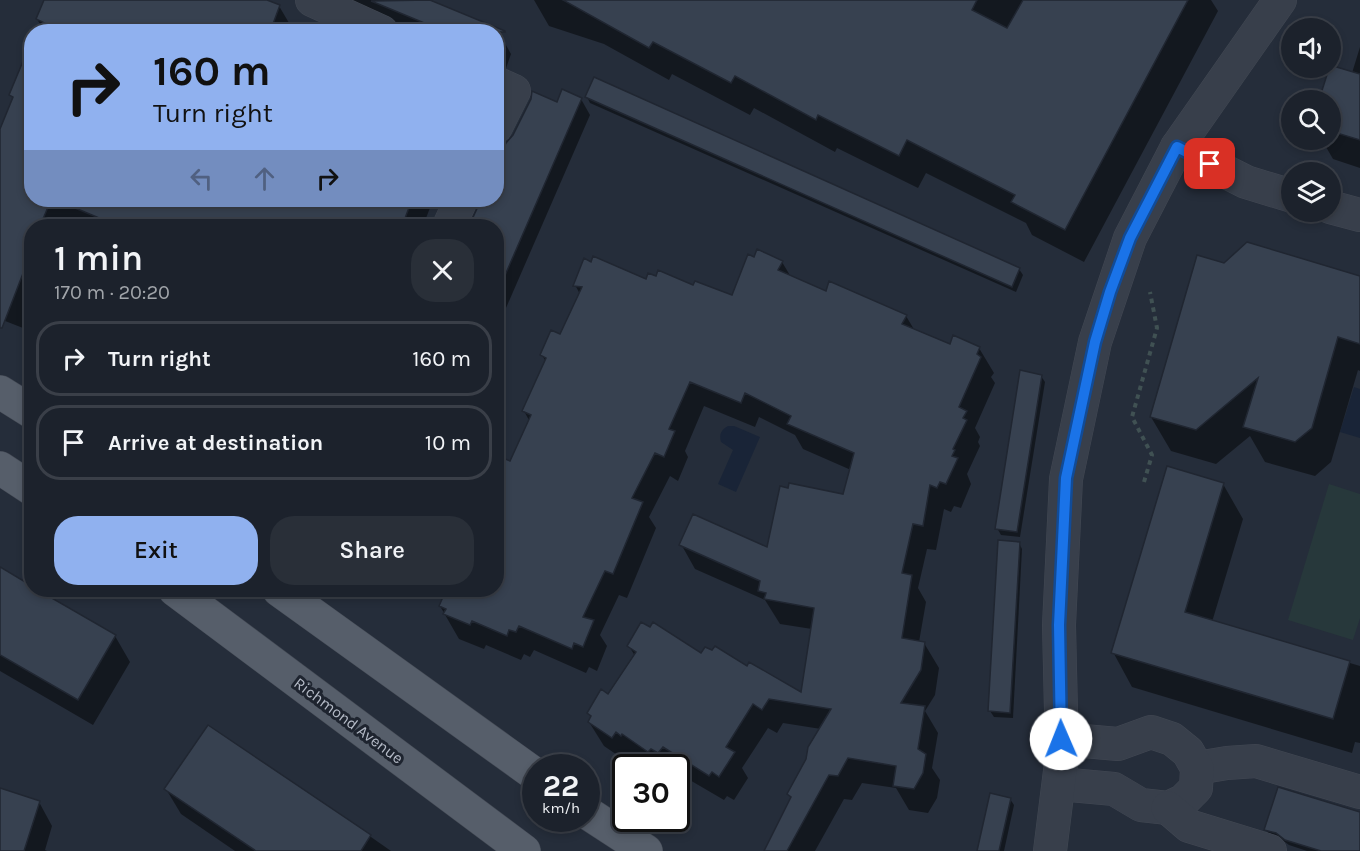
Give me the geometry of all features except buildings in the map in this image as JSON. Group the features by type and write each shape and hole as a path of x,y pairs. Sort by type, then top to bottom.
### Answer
{"main road":[{"path":"0,392 24,407"},
{"path":"0,468 24,484"},
{"name":"Richmond Avenue","path":"196,597 524,851"},
{"path":"290,597 522,765"},
{"path":"600,821 646,851"}],"street":[{"path":"312,0 364,24"},
{"path":"1050,851 1059,784 1061,739 1059,625 1066,478 1095,342 1130,238 1177,147 1280,0"},
{"path":"504,87 514,91 504,111"},
{"path":"1177,147 1246,182 1281,193"},
{"path":"1341,210 1360,215"},
{"path":"1059,784 1114,789 1141,805 1168,808 1183,801 1196,788 1197,768 1188,752 1172,739 1151,732 1118,744 1061,739"},
{"path":"1197,768 1256,761 1360,792"},
{"path":"1168,808 1190,826 1270,851"}],"path":[{"path":"1144,482 1152,455 1132,417 1157,328 1150,292"}],"shaded area":[{"path":"1329,484 1360,494 1360,618 1353,640 1288,620"}],"water":[{"path":"1354,387 1360,389 1360,438 1340,432"},
{"path":"728,426 734,426 760,437 736,492 718,484 733,450 721,442 721,433"}],"route":[{"path":"1061,739 1059,625 1066,478 1095,342 1130,238 1177,147 1210,164"}]}
